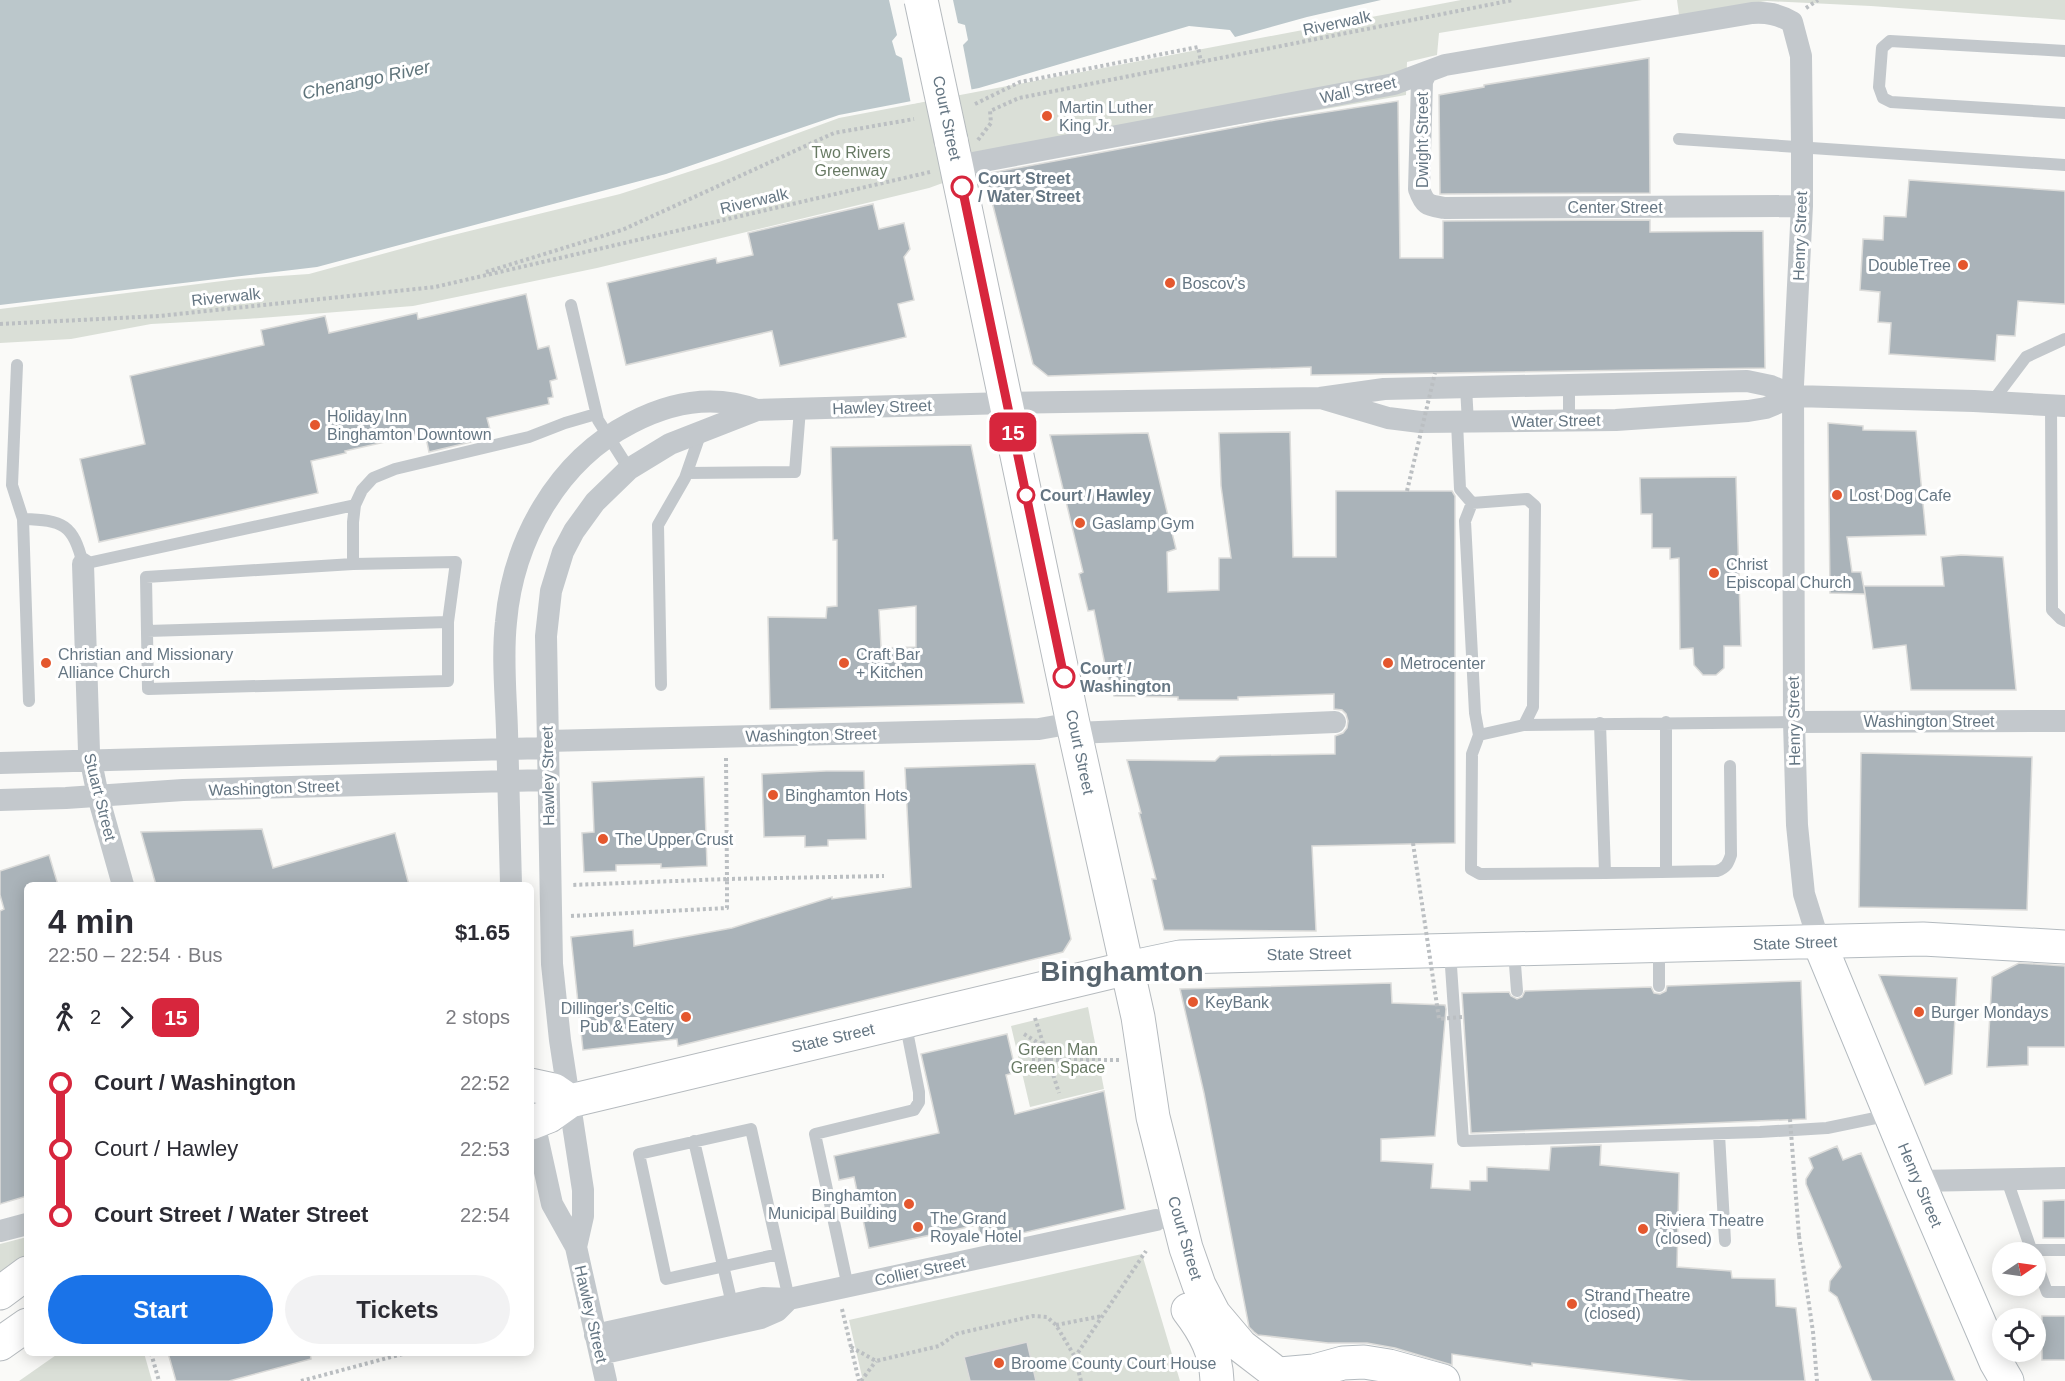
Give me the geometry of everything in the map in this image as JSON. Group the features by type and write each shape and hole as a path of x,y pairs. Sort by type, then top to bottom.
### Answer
{"main road":[{"name":"Court Street","path":"921,0 1128,968 1145,1060 1152,1117 1186,1248 1204,1296 1227,1331 1241,1346 1280,1375"},
{"name":"State Street","path":"534,1118 556,1112 570,1101 1180,957 1923,939 2065,947"},
{"name":"Henry Street","path":"1819,942 1918,1181 1996,1362 2007,1381"},
{"path":"534,1086 554,1090 570,1101"},
{"name":"Court Street","path":"1152,1117 1149,1167 1156,1220 1172,1279 1185,1306 1209,1342 1216,1366 1217,1381"},
{"path":"0,1293 24,1276"},
{"path":"0,1344 24,1327"},
{"path":"1225,1381 1234,1373 1248,1368 1262,1367 1280,1375 1314,1371 1343,1363 1364,1362 1389,1365 1443,1381"}],"street":[{"name":"Wall Street","path":"954,153 1394,84 1445,65 1752,13 1769,13 1792,22"},
{"name":"Henry Street","path":"1792,22 1801,56 1802,146 1802,206 1794,396 1794,722 1797,825 1804,894 1819,942"},
{"name":"Dwight Street","path":"1426,73 1422,81 1419,189 1424,202 1428,205"},
{"name":"Center Street","path":"1428,205 1445,208 1802,206"},
{"name":"Water Street","path":"1007,403 1320,398 1384,389 1747,381 1771,386 1794,396 2058,406"},
{"name":"Water Street","path":"1320,398 1388,418 1420,422 1463,422 1616,420 1748,411 1766,408 1794,396"},
{"name":"Hawley Street","path":"511,882 505,636 511,587 532,527 554,490 578,460 607,436 641,417 683,404 715,400 757,410"},
{"name":"Hawley Street","path":"576,1247 583,1216 583,1190 555,1001 547,744 546,636 556,572 563,552 587,512 629,469 660,449 757,410 1007,403"},
{"name":"Stuart Street","path":"83,564 87,732 90,760 122,882"},
{"name":"Washington Street","path":"1794,722 2065,721"},
{"name":"Washington Street","path":"0,763 507,748 547,744 726,736 1335,722"},
{"name":"Washington Street","path":"0,800 183,790 548,780"},
{"name":"Hawley Street","path":"534,1127 552,1204 576,1247 606,1381"},
{"path":"1918,1181 2065,1178"},
{"name":"Collier Street","path":"597,1345 732,1304 763,1298 789,1299 1156,1220"},
{"path":"0,1231 24,1225"},
{"name":"Collier Street","path":"597,1345 761,1318 777,1311 789,1299"}],"lane":[{"path":"2065,51 1890,41 1882,48 1879,87 1883,98 1891,102 2065,113"},
{"path":"1679,139 2065,165"},
{"path":"571,304 596,414 607,436 629,469"},
{"path":"1992,402 2026,357 2065,339"},
{"path":"17,365 12,485 23,519 29,702"},
{"path":"1569,385 1569,421"},
{"path":"1466,387 1460,489 1472,503"},
{"path":"2058,406 2052,610 2061,620 2065,621"},
{"path":"687,473 795,472 800,409"},
{"path":"353,564 355,505 367,483 387,471 529,437 596,414"},
{"path":"661,685 658,525 687,473 701,431"},
{"path":"1472,503 1527,499 1535,507 1533,707 1524,725"},
{"path":"1472,503 1465,522 1475,713 1479,735 1472,754 1471,869 1480,874 1717,871 1729,864 1731,855 1731,766"},
{"path":"23,519 51,519 66,528 78,542 83,564 355,505"},
{"path":"456,562 448,622 448,681 148,689 146,577 353,564 456,562"},
{"path":"147,631 448,622"},
{"path":"1666,722 1666,872"},
{"path":"1479,735 1524,725 1794,722"},
{"path":"1600,723 1605,873"},
{"path":"1659,946 1659,986"},
{"path":"1514,950 1516,992"},
{"path":"1450,951 1459,1018 1463,1141 1719,1134 1827,1128 1890,1115"},
{"path":"843,1288 815,1134 914,1110 919,1102 920,1092 905,1021"},
{"path":"779,1254 666,1279 639,1154 751,1129 779,1254 789,1299"},
{"path":"1719,1134 1725,1241"},
{"path":"694,1141 732,1304"},
{"path":"2007,1180 2028,1242"},
{"path":"2046,1253 2065,1250"},
{"path":"2046,1289 2047,1292 2065,1292"}],"path":[{"name":"Riverwalk","path":"0,324 159,316 435,287 954,153 991,123 990,111 1019,98 1513,0"},
{"path":"975,104 1020,82 1162,53 1198,47 1202,62"},
{"name":"Riverwalk","path":"454,282 622,230 834,133 914,119"},
{"path":"1407,491 1435,373"},
{"path":"551,917 727,908 726,736"},
{"path":"1413,843 1439,1019 1459,1018"},
{"path":"550,885 884,876"},
{"path":"1026,992 1059,1093"},
{"path":"1024,1034 1080,1069"},
{"path":"1032,1060 1145,1060"},
{"path":"1790,1119 1799,1236 1813,1332 1817,1381"},
{"path":"1075,1357 1146,1251"},
{"path":"843,1288 851,1347 860,1381"},
{"path":"860,1381 876,1361 939,1346 956,1334 1033,1316 1047,1317 1056,1325 1075,1357 1081,1381"},
{"path":"1056,1325 1102,1316"},
{"path":"851,1347 876,1361"},
{"path":"152,1356 159,1381"},
{"path":"301,1381 395,1356"},
{"path":"329,1374 331,1381"}],"green space":[{"name":"Two Rivers Greenway","path":"1461,0 1642,0 1439,33 1437,55 1407,62 1406,95 984,168 929,188 597,268 413,306 151,324 71,339 0,343 0,309 238,279 309,274 441,238 620,194 719,162 839,118"},
{"path":"1677,0 2065,0 2065,20 1767,1 1679,15"},
{"name":"Green Man Green Space","path":"1088,1007 1104,1089 1030,1107 1011,1026"},
{"path":"24,1238 24,1260 0,1277 0,1244"},
{"path":"1142,1254 1180,1381 863,1381 849,1320"},
{"path":"55,1356 145,1356 152,1381 19,1381"}],"water":[{"name":"Chenango River","path":"0,0 1381,0 1235,37 1230,30 1189,26 979,88 839,115 666,174 317,267 0,305"}],"pier":[{"path":"889,0 953,0 958,23 965,25 968,40 963,45 972,92 911,104 902,58 896,55 892,41 897,35"}],"building":[{"path":"1649,58 1650,193 1440,194 1439,95 1484,87 1484,85"},
{"path":"1398,101 1400,258 1443,258 1443,221 1650,220 1650,232 1763,231 1765,368 1311,375 1311,367 1048,376 1033,364 985,174 1275,120"},
{"name":"DoubleTree","path":"1909,180 2065,191 2065,304 2018,301 2015,336 1997,335 1995,361 1889,354 1891,323 1878,322 1880,292 1860,290 1863,239 1883,240 1884,216 1906,217"},
{"path":"873,204 879,229 904,223 910,249 904,257 914,300 898,304 906,337 780,366 772,331 626,365 607,283 716,258 717,263 753,255 748,233"},
{"name":"Holiday Inn Binghamton Downtown","path":"526,294 538,349 549,346 557,379 550,381 553,397 548,398 549,404 487,418 492,437 429,452 425,433 311,461 318,493 99,542 80,459 145,444 130,376 264,345 261,330 325,316 329,333 417,313 418,319"},
{"path":"1828,423 1863,426 1863,430 1916,431 1926,535 1847,537 1852,572 1861,572 1865,594 1830,593"},
{"path":"1290,432 1293,557 1336,557 1336,491 1452,491 1455,496 1455,843 1312,846 1316,931 1164,930 1152,879 1156,879 1127,760 1215,761 1220,756 1335,754 1335,736 1343,733 1348,721 1342,710 1334,709 1334,694 1238,697 1238,700 1178,700 1178,697 1114,696 1106,670 1094,610 1088,611 1079,574 1083,572 1050,435 1148,433 1176,549 1167,552 1168,592 1219,590 1219,558 1231,558 1221,486 1219,433"},
{"path":"971,445 1024,703 770,709 768,617 826,618 827,607 837,606 837,540 833,540 831,447","holes":["916,606 916,647 881,648 879,610"]},
{"name":"Christ Episcopal Church","path":"1736,477 1741,646 1724,646 1724,668 1716,675 1703,675 1694,665 1693,648 1680,649 1679,558 1670,559 1670,548 1652,548 1652,514 1641,514 1640,478"},
{"path":"1961,555 2003,557 2016,690 1911,690 1906,645 1873,649 1864,586 1944,586 1941,557"},
{"path":"1861,753 2032,757 2027,910 1859,907"},
{"path":"1035,764 1071,939 1063,952 678,1046 677,1039 583,1050 571,937 633,930 634,946 732,928 832,897 832,899 911,887 905,768"},
{"path":"864,771 866,839 828,840 828,846 805,847 805,836 764,837 762,774"},
{"path":"704,777 707,866 661,868 661,864 616,865 616,871 584,872 582,833 594,832 592,782"},
{"path":"262,829 273,868 395,833 408,882 155,882 141,832"},
{"path":"49,855 57,882 24,882 24,1197 0,1204 0,911 4,909 0,895 0,871"},
{"path":"2019,963 2065,966 2065,1047 2028,1047 2028,1065 1987,1067 1992,977"},
{"path":"1879,975 1957,978 1952,1074 1925,1085"},
{"path":"1801,981 1806,1119 1471,1133 1462,993 1509,992 1517,999 1522,997 1525,991 1651,987 1654,993 1660,994 1666,991 1667,986"},
{"path":"1391,983 1392,1003 1445,1005 1446,1009 1435,1136 1381,1139 1381,1161 1433,1164 1431,1188 1470,1190 1470,1181 1487,1181 1487,1167 1549,1170 1551,1147 1601,1145 1600,1165 1679,1173 1677,1267 1731,1271 1732,1278 1775,1279 1776,1306 1796,1308 1805,1381 1691,1381 1532,1363 1532,1366 1452,1354 1452,1365 1395,1348 1367,1343 1328,1343 1258,1335 1254,1332 1249,1327 1204,1093 1180,989"},
{"path":"1007,1034 1016,1072 1006,1075 1015,1114 1104,1091 1125,1209 1014,1235 1012,1228 980,1235 978,1225 869,1248 854,1177 839,1180 834,1156 939,1133 921,1054"},
{"path":"1837,1146 1843,1160 1861,1153 1955,1381 1872,1381 1837,1297 1829,1291 1830,1281 1841,1267 1806,1184 1806,1179 1813,1168 1809,1158"},
{"path":"2065,1200 2065,1238 2043,1238 2043,1201"},
{"path":"2046,1316 2065,1316 2065,1360 2046,1360"},
{"name":"Broome County Court House","path":"1027,1342 1036,1381 970,1381 964,1357"},
{"path":"169,1356 310,1356 311,1359 229,1381 176,1381"}],"bus line":[{"name":"15","path":"962,187 1064,677"}],"place":[{"name":"Martin Luther King Jr.","path":"1047,116"},
{"name":"Court Street / Water Street","path":"962,187"},
{"name":"DoubleTree","path":"1963,265"},
{"name":"Boscov's","path":"1170,283"},
{"name":"Holiday Inn Binghamton Downtown","path":"315,425"},
{"name":"Court / Hawley","path":"1026,495"},
{"name":"Lost Dog Cafe","path":"1837,495"},
{"name":"Gaslamp Gym","path":"1080,523"},
{"name":"Christ Episcopal Church","path":"1714,573"},
{"name":"Christian and Missionary Alliance Church","path":"46,663"},
{"name":"Craft Bar + Kitchen","path":"844,663"},
{"name":"Metrocenter","path":"1388,663"},
{"name":"Court / Washington","path":"1064,677"},
{"name":"Binghamton Hots","path":"773,795"},
{"name":"The Upper Crust","path":"603,839"},
{"name":"KeyBank","path":"1193,1002"},
{"name":"Burger Mondays","path":"1919,1012"},
{"name":"Dillinger's Celtic Pub & Eatery","path":"686,1017"},
{"name":"Binghamton Municipal Building","path":"909,1204"},
{"name":"The Grand Royale Hotel","path":"918,1227"},
{"name":"Riviera Theatre (closed)","path":"1643,1229"},
{"name":"Strand Theatre (closed)","path":"1572,1304"},
{"name":"Broome County Court House","path":"999,1363"}],"district":[{"name":"Binghamton","path":"1122,971"}]}
